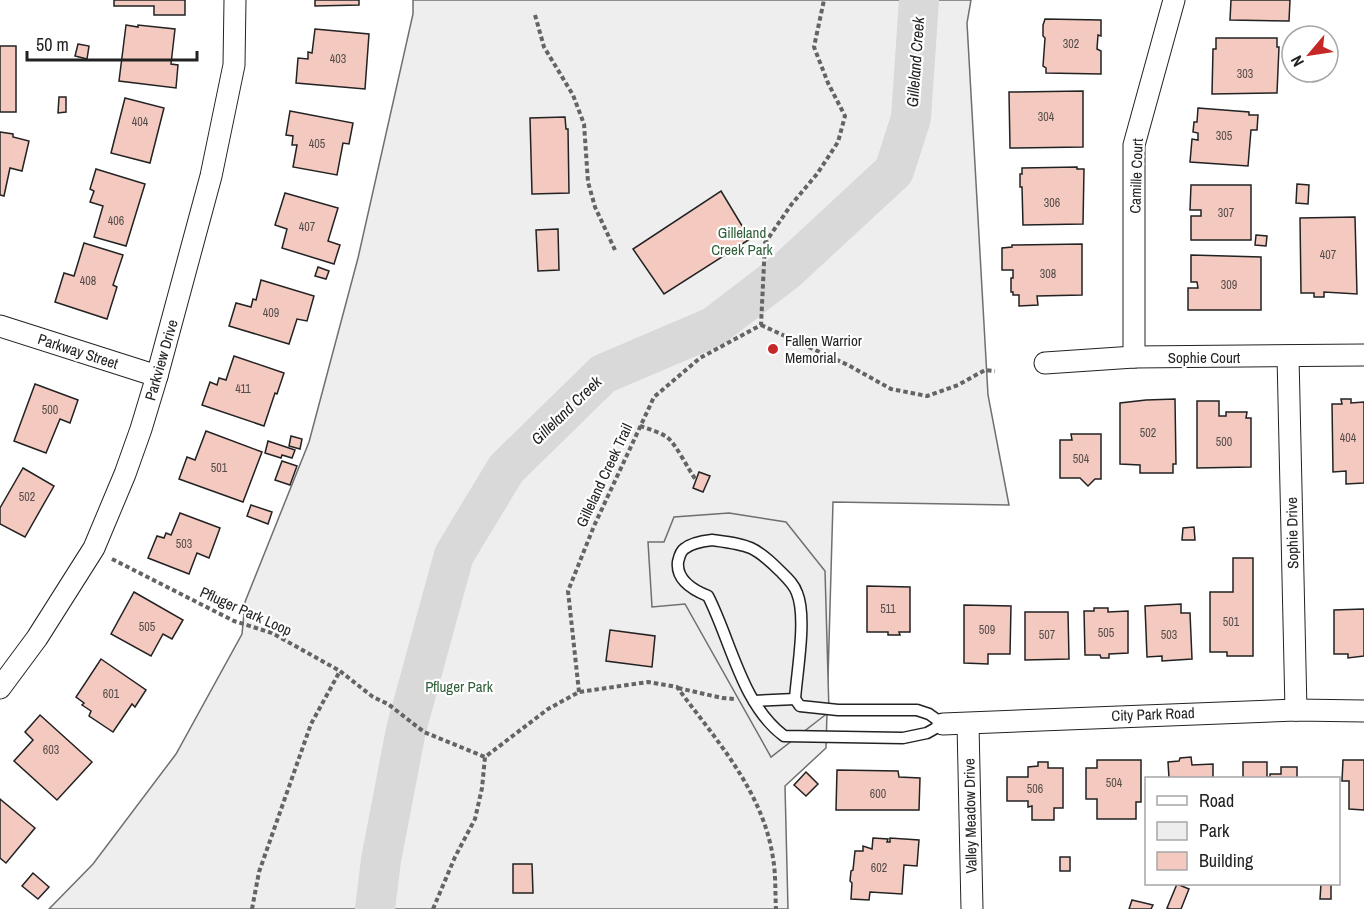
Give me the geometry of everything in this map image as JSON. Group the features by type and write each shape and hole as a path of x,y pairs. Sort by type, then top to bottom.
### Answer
{"street":[{"name":"Parkview Drive","path":"0,688 37,638 94,548 125,474 157,376 211,176 234,65 235,0"},
{"name":"Camille Court","path":"1134,357 1134,145 1174,0"},
{"name":"Parkway Street","path":"0,326 157,376"},
{"name":"Sophie Court","path":"1045,363 1134,357 1364,355"},
{"name":"Sophie Drive","path":"1288,356 1296,710"},
{"name":"City Park Road","path":"943,724 1132,715 1296,710 1364,711"},
{"name":"Valley Meadow Drive","path":"968,724 972,909"}],"lane":[{"path":"712,540 743,544 767,557 791,582 797,594 801,612 795,699 800,706 817,709 917,710 929,714 943,724 927,734 903,738 784,736 772,727 752,697 708,596 698,592 680,578 677,569 679,557 684,549 712,540"},
{"path":"752,697 795,699"}],"path":[{"path":"824,0 814,47 845,116 838,142 765,243 761,325 848,365 891,389 927,396 985,370 995,371"},
{"path":"535,15 544,47 573,95 584,124 588,182 595,207 615,250"},
{"name":"Gilleland Creek Trail","path":"579,692 568,591 594,526 654,397 700,358 761,325"},
{"path":"640,426 666,437 674,444 696,480"},
{"name":"Pfluger Park Loop","path":"109,557 234,621 272,633 340,671 373,698 388,704 424,732 485,757"},
{"path":"252,909 259,872 311,724 340,671"},
{"path":"433,909 455,857 476,819 485,757 548,709 579,692 648,682 734,700 752,697"},
{"path":"677,687 739,770 760,810 773,858 776,909"}],"green space":[{"path":"413,0 971,0 967,23 988,395 1009,505 833,502 826,748 785,786 788,909 49,909 93,864 176,754 242,634 245,602 309,442 358,258 413,14"}],"shaded area":[{"path":"729,513 786,522 825,571 829,712 771,757 685,604 652,607 648,542 664,542 674,517"}],"building":[{"path":"114,0 185,0 185,15 154,15 154,6 114,6"},
{"path":"315,0 359,0 359,5 315,6"},
{"path":"1231,0 1290,0 1289,21 1230,20"},
{"path":"1045,19 1101,20 1101,36 1098,35 1097,49 1101,51 1101,74 1046,73 1046,68 1043,66"},
{"path":"126,25 175,29 171,64 178,65 176,88 119,81"},
{"path":"315,29 369,34 365,89 296,83 298,58 308,59 308,52 312,53"},
{"path":"1216,38 1277,38 1277,47 1279,47 1277,93 1212,94 1213,49 1216,49"},
{"path":"78,44 89,46 87,59 75,56"},
{"path":"0,46 16,46 16,112 0,112"},
{"path":"1083,91 1083,147 1010,148 1009,92"},
{"path":"59,97 66,97 66,112 58,113"},
{"path":"125,98 164,108 150,163 111,153"},
{"path":"1198,108 1249,112 1249,115 1258,115 1257,130 1251,130 1248,166 1190,162 1192,139 1198,140 1198,133 1193,132 1194,122 1197,122"},
{"path":"290,111 353,123 349,144 343,143 337,175 293,167 297,145 292,145 293,136 286,135"},
{"path":"565,117 566,129 568,129 569,193 532,194 530,118"},
{"path":"0,132 13,134 13,137 29,141 22,171 10,168 4,196 0,195"},
{"path":"1077,167 1077,169 1084,169 1083,224 1023,225 1022,187 1020,187 1022,168"},
{"path":"96,169 145,184 126,246 94,237 103,206 90,202 94,191 90,189"},
{"path":"1297,184 1309,185 1308,204 1296,203"},
{"path":"1191,185 1251,185 1251,240 1191,240 1191,216 1201,216 1201,210 1190,210"},
{"path":"721,191 750,239 664,294 633,249"},
{"path":"285,193 338,208 328,241 340,245 334,264 282,248 287,229 275,225"},
{"path":"1355,217 1357,294 1324,292 1324,297 1314,297 1314,293 1301,293 1300,218"},
{"path":"558,229 559,270 538,271 536,230"},
{"path":"1256,235 1267,236 1266,246 1255,245"},
{"path":"84,243 123,255 113,285 117,287 107,319 55,302 64,273 74,276"},
{"path":"1082,244 1082,295 1037,296 1038,305 1019,306 1019,295 1013,295 1011,292 1013,270 1002,270 1002,248 1012,247 1012,245"},
{"path":"1191,255 1261,257 1261,310 1188,310 1188,288 1198,288 1197,282 1191,282"},
{"path":"318,267 329,271 326,279 315,276"},
{"path":"261,280 314,296 307,321 297,319 289,344 229,326 236,303 251,307 253,299 256,300"},
{"path":"234,356 284,373 264,426 202,405 210,382 217,385 219,378 226,380"},
{"path":"35,384 78,400 70,423 60,419 46,453 14,441"},
{"path":"1175,399 1176,464 1173,464 1173,473 1140,473 1140,465 1120,464 1120,403"},
{"path":"1341,399 1351,399 1351,403 1364,402 1364,483 1346,484 1346,471 1333,472 1332,404 1342,404"},
{"path":"1197,401 1219,401 1219,416 1226,416 1226,412 1247,412 1246,418 1251,418 1251,467 1197,468"},
{"path":"206,431 262,452 243,502 179,479 187,457 195,460"},
{"path":"1071,434 1101,434 1101,479 1095,479 1088,486 1080,478 1060,478 1060,440 1072,440"},
{"path":"291,436 302,439 300,449 289,446"},
{"path":"268,441 295,450 292,458 282,455 281,458 265,453"},
{"path":"282,461 297,466 290,485 275,480"},
{"path":"23,468 54,486 25,537 0,524 0,508"},
{"path":"699,472 710,476 703,492 693,488"},
{"path":"251,505 272,512 268,524 247,516"},
{"path":"180,513 220,528 209,558 197,553 189,574 148,558 157,536 164,538 166,533 171,535"},
{"path":"1194,527 1195,540 1182,540 1183,528"},
{"path":"1233,558 1253,558 1253,656 1227,656 1227,652 1210,652 1210,592 1233,592"},
{"path":"867,586 910,587 910,632 888,635 888,632 867,632"},
{"path":"134,592 183,620 172,639 163,634 151,656 111,634"},
{"path":"1181,604 1181,613 1190,613 1192,659 1162,661 1162,656 1147,657 1145,606"},
{"path":"964,605 1011,606 1010,654 988,654 988,664 964,663"},
{"path":"1094,608 1108,608 1108,612 1128,611 1128,653 1109,654 1109,658 1101,658 1100,655 1085,655 1084,611 1094,611"},
{"path":"1364,609 1364,656 1348,658 1348,654 1334,654 1334,610"},
{"path":"1025,612 1068,612 1069,659 1025,660"},
{"path":"610,630 655,636 652,667 606,661"},
{"path":"101,659 146,690 135,707 132,704 113,732 89,716 91,711 76,697"},
{"path":"40,715 92,762 57,800 14,761 33,740 25,732"},
{"path":"1191,757 1192,765 1213,764 1213,777 1169,777 1168,762 1179,761 1180,758"},
{"path":"1097,760 1141,760 1141,802 1136,802 1136,819 1097,819 1097,799 1086,799 1086,768 1097,768"},
{"path":"1343,760 1364,760 1364,810 1349,809 1349,781 1342,781"},
{"path":"1038,762 1048,762 1048,768 1063,768 1063,808 1054,808 1054,820 1032,820 1032,806 1028,807 1028,801 1007,801 1007,777 1028,777 1028,767 1038,766"},
{"path":"1243,762 1267,762 1267,777 1243,777"},
{"path":"1281,767 1297,767 1297,777 1270,777 1270,774 1281,774"},
{"path":"837,770 898,771 899,777 920,778 919,810 836,810"},
{"path":"806,772 818,784 806,796 794,785"},
{"path":"0,799 35,828 6,863 0,858"},
{"path":"873,838 888,839 887,842 890,842 890,838 919,840 917,866 904,865 902,894 870,892 869,900 851,899 852,883 850,881 855,851 863,851 863,846 872,849"},
{"path":"1060,857 1070,857 1070,871 1060,871"},
{"path":"513,864 532,864 533,893 513,893"},
{"path":"33,873 49,887 38,899 22,886"},
{"path":"1177,885 1189,889 1181,909 1167,908"},
{"path":"1321,885 1331,885 1331,899 1320,899"},
{"path":"1132,900 1153,905 1151,909 1129,909"}],"waterway":[{"name":"Gilleland Creek","path":"375,909 381,860 406,730 454,555 506,469 603,374 713,327 786,271 894,171 911,118 919,0"}],"place":[{"name":"Fallen Warrior Memorial","path":"773,349"}],"park label":[{"name":"Gilleland Creek Park","path":"742,240"},
{"name":"Pfluger Park","path":"459,686"}]}
